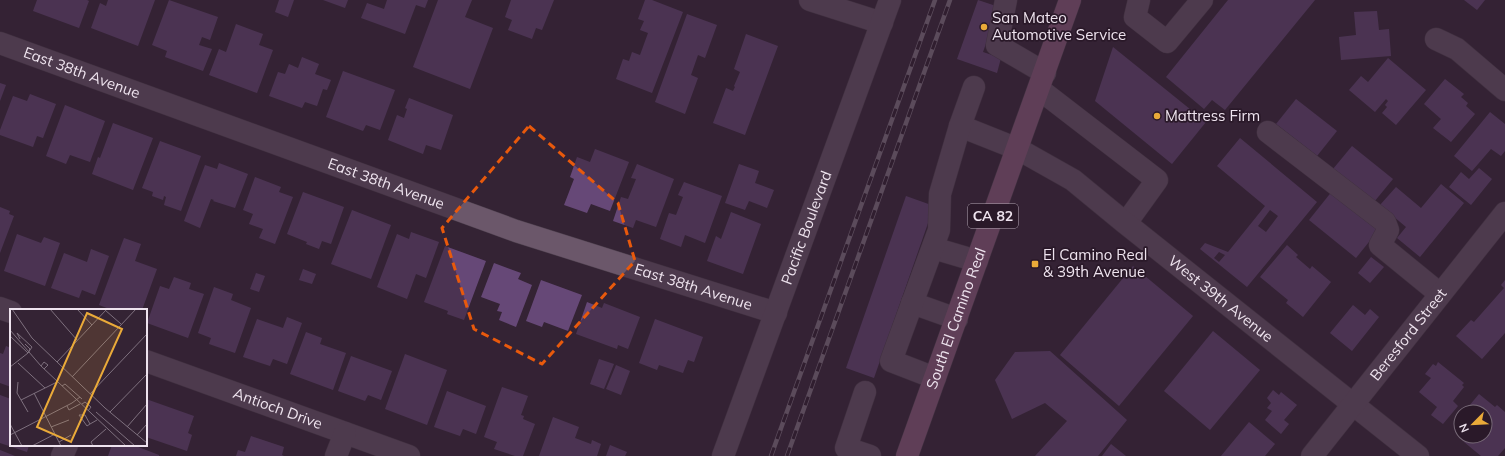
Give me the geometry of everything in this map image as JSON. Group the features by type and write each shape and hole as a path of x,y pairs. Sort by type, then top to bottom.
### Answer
{"main road":[{"name":"South El Camino Real","path":"908,456 1070,0"}],"street":[{"path":"810,0 882,23"},
{"name":"Pacific Boulevard","path":"723,456 890,0"},
{"path":"1006,0 997,45 1042,81 1157,180 1126,223"},
{"path":"1139,0 1135,17 1167,42 1202,0"},
{"path":"1436,39 1457,50 1505,90"},
{"name":"East 38th Avenue","path":"0,43 516,231 776,313"},
{"path":"935,378 891,361 939,230 940,194 960,126 974,87"},
{"name":"West 39th Avenue","path":"960,126 1018,149 1073,180 1418,456"},
{"path":"1268,132 1385,222 1388,230 1380,245 1440,294"},
{"name":"Beresford Street","path":"1312,456 1440,294 1503,219"},
{"path":"932,248 977,261"},
{"path":"912,303 956,319"},
{"path":"0,308 10,312"},
{"name":"Antioch Drive","path":"147,361 409,456"},
{"path":"865,392 846,448 870,456"},
{"path":"336,456 345,433"},
{"path":"62,456 67,446"}],"highlighted area":[{"path":"529,126 618,203 635,261 542,364 474,329 442,228"}],"building":[{"path":"37,0 89,1 79,28 33,11"},
{"path":"108,0 155,0 138,46 91,28 100,3 106,6"},
{"path":"169,0 218,17 210,40 202,37 199,45 212,49 203,71 165,57 167,51 152,45"},
{"path":"279,0 294,0 288,17 275,12"},
{"path":"323,0 348,0 345,8"},
{"path":"387,0 428,0 425,8 416,5 405,34 361,18 367,3 384,9"},
{"path":"438,0 472,0 465,17 493,28 470,89 413,67"},
{"path":"511,0 554,0 542,30 536,28 532,39 508,30 512,20 505,17"},
{"path":"645,0 652,0 683,12 652,93 616,79 623,59 629,61 632,52 640,55 648,33 640,30 644,21 638,19"},
{"path":"978,0 999,7 983,52 1001,58 997,73 957,59"},
{"path":"1228,0 1315,0 1225,110 1212,100 1204,109 1166,77"},
{"path":"1464,0 1485,0 1477,10"},
{"path":"1377,11 1379,30 1389,29 1391,56 1341,60 1339,37 1356,35 1354,12"},
{"path":"687,14 717,25 705,58 698,55 691,75 698,78 685,114 655,102"},
{"path":"236,24 263,34 259,45 273,50 257,93 209,75 219,49 226,52"},
{"path":"746,34 778,46 745,135 713,123 726,88 733,91 735,87 734,86 740,72 734,69"},
{"path":"1113,47 1206,122 1172,164 1095,101"},
{"path":"302,57 319,64 315,74 331,80 327,90 323,89 317,106 305,102 302,108 269,96 278,72 285,74 289,64 298,68"},
{"path":"1388,58 1426,90 1396,125 1382,113 1387,107 1385,105 1388,101 1386,99 1375,112 1349,90 1361,76 1368,82"},
{"path":"343,71 395,90 380,130 366,125 363,131 326,117"},
{"path":"1445,79 1464,94 1461,97 1468,103 1466,106 1475,114 1451,142 1433,128 1441,119 1424,104"},
{"path":"0,83 6,85 0,101"},
{"path":"30,94 56,104 43,138 37,136 33,147 0,135 0,130 13,96 27,101"},
{"path":"409,98 453,115 441,150 426,145 423,154 388,140 397,115 404,118 407,109 405,108"},
{"path":"1296,99 1337,131 1317,156 1276,124"},
{"path":"65,105 105,121 90,162 70,155 66,164 46,156"},
{"path":"1490,112 1505,124 1505,151 1501,156 1491,149 1472,171 1454,156"},
{"path":"113,123 153,138 133,190 92,174 98,157 100,158"},
{"path":"1240,138 1317,202 1247,287 1200,249 1205,243 1228,252 1265,206 1217,166","holes":["1270,210 1278,216 1266,232 1258,226","1219,252 1225,255 1219,262 1214,258"]},
{"path":"160,141 201,156 181,211 164,205 166,197 164,196 163,200 152,196 153,192 142,188"},
{"path":"1352,146 1393,179 1374,202 1333,169"},
{"path":"595,149 629,162 610,211 591,204 587,213 564,205 574,179 570,177 577,157 590,162"},
{"path":"219,163 248,174 235,208 211,199 200,228 184,221 205,165 217,169"},
{"path":"637,164 674,179 656,227 636,220 633,228 613,221 621,197 628,199 636,179 631,178"},
{"path":"739,164 759,171 755,183 774,190 767,208 749,201 745,210 725,203"},
{"path":"1479,168 1492,179 1471,205 1449,187 1461,172 1469,179"},
{"path":"255,177 281,187 279,192 293,197 275,244 259,238 263,229 249,224 253,214 243,210"},
{"path":"684,182 722,196 705,243 685,235 681,247 660,239 669,213 676,215 683,197 678,195"},
{"path":"1441,184 1464,203 1420,257 1397,238 1406,227 1380,205 1396,187 1421,208"},
{"path":"1333,190 1381,227 1356,258 1309,220"},
{"path":"303,192 344,207 331,244 322,241 319,249 306,244 307,242 287,234"},
{"path":"906,196 934,206 874,378 846,368"},
{"path":"0,207 10,211 9,214 14,216 0,253"},
{"path":"352,210 391,225 371,279 331,264"},
{"path":"731,212 761,224 743,274 707,261 716,236 721,239"},
{"path":"411,232 439,242 426,278 416,274 407,299 377,287 397,234 409,239"},
{"path":"17,234 41,243 44,237 60,243 45,286 4,271"},
{"path":"124,238 141,244 135,261 157,269 142,309 109,309 99,305"},
{"path":"1287,245 1298,255 1296,257 1310,269 1312,266 1331,282 1303,317 1286,303 1288,300 1260,277"},
{"path":"445,246 486,261 464,320 447,314 448,311 424,302"},
{"path":"91,249 109,256 95,295 82,290 79,298 51,288 64,253 87,262"},
{"path":"1371,257 1384,267 1370,283 1358,273"},
{"path":"494,263 521,273 518,279 532,285 516,327 499,320 502,312 497,311 500,304 481,297"},
{"path":"1133,266 1193,316 1119,406 1060,355"},
{"path":"303,269 316,274 312,284 299,280"},
{"path":"256,273 265,276 259,292 250,289"},
{"path":"174,277 191,283 189,289 204,294 188,338 147,323 160,286 169,289"},
{"path":"541,280 582,295 568,331 544,322 542,327 526,321"},
{"path":"1505,280 1505,333 1482,359 1456,336 1471,320 1474,322 1504,288 1501,285"},
{"path":"214,287 233,294 231,300 251,308 235,353 209,344 211,338 198,333"},
{"path":"587,302 602,308 604,303 640,317 628,349 618,345 617,349 576,334"},
{"path":"1353,305 1365,315 1370,309 1379,317 1352,351 1330,333"},
{"path":"287,317 302,323 287,364 273,359 270,366 243,357 257,319 283,328"},
{"path":"655,319 703,337 694,362 688,360 683,373 659,365 657,370 639,363"},
{"path":"1213,331 1260,370 1210,430 1164,391"},
{"path":"306,332 322,338 320,344 346,353 333,390 290,374"},
{"path":"6,346 10,348 10,387 0,383 0,353 3,354"},
{"path":"1050,351 1127,420 1098,456 1035,456 1067,421 1045,403 1012,419 995,380 1015,352"},
{"path":"405,354 447,370 427,425 385,409"},
{"path":"351,356 392,371 381,400 368,395 365,401 338,391"},
{"path":"599,359 614,364 604,389 590,384"},
{"path":"1438,362 1464,383 1462,385 1464,387 1453,401 1456,404 1453,404 1453,412 1443,424 1431,415 1437,407 1419,392 1431,378 1425,374 1433,364 1436,366"},
{"path":"616,365 630,371 621,395 606,389"},
{"path":"502,387 528,396 521,415 524,416 523,419 535,424 523,456 515,456 494,449 497,442 484,437"},
{"path":"1273,390 1279,395 1281,392 1297,405 1284,420 1289,424 1281,434 1265,420 1272,411 1267,408 1271,403 1267,398"},
{"path":"447,391 486,406 476,434 463,429 460,436 434,427"},
{"path":"1479,394 1491,404 1471,404"},
{"path":"0,395 10,399 10,446 29,446 27,452 0,443"},
{"path":"147,399 194,416 188,433 192,435 187,451 147,437"},
{"path":"1493,405 1495,407 1497,405 1505,412 1505,448 1498,456 1481,456 1466,444 1493,444"},
{"path":"553,417 579,427 575,438 591,444 592,440 601,444 597,456 539,456"},
{"path":"1249,422 1275,444 1265,456 1221,456"},
{"path":"251,436 284,447 282,455 284,456 236,456 238,450 245,452"},
{"path":"1111,444 1126,456 1102,456"},
{"path":"610,445 627,452 625,456 606,456"},
{"path":"112,446 136,446 159,455 159,456 108,456"},
{"path":"0,450 15,456 0,456"}],"railway":[{"path":"771,456 935,0"},
{"path":"787,456 950,0"}],"place":[{"name":"San Mateo Automotive Service","path":"984,27"},
{"name":"Mattress Firm","path":"1157,116"},
{"name":"El Camino Real & 39th Avenue","path":"1035,264"}]}
